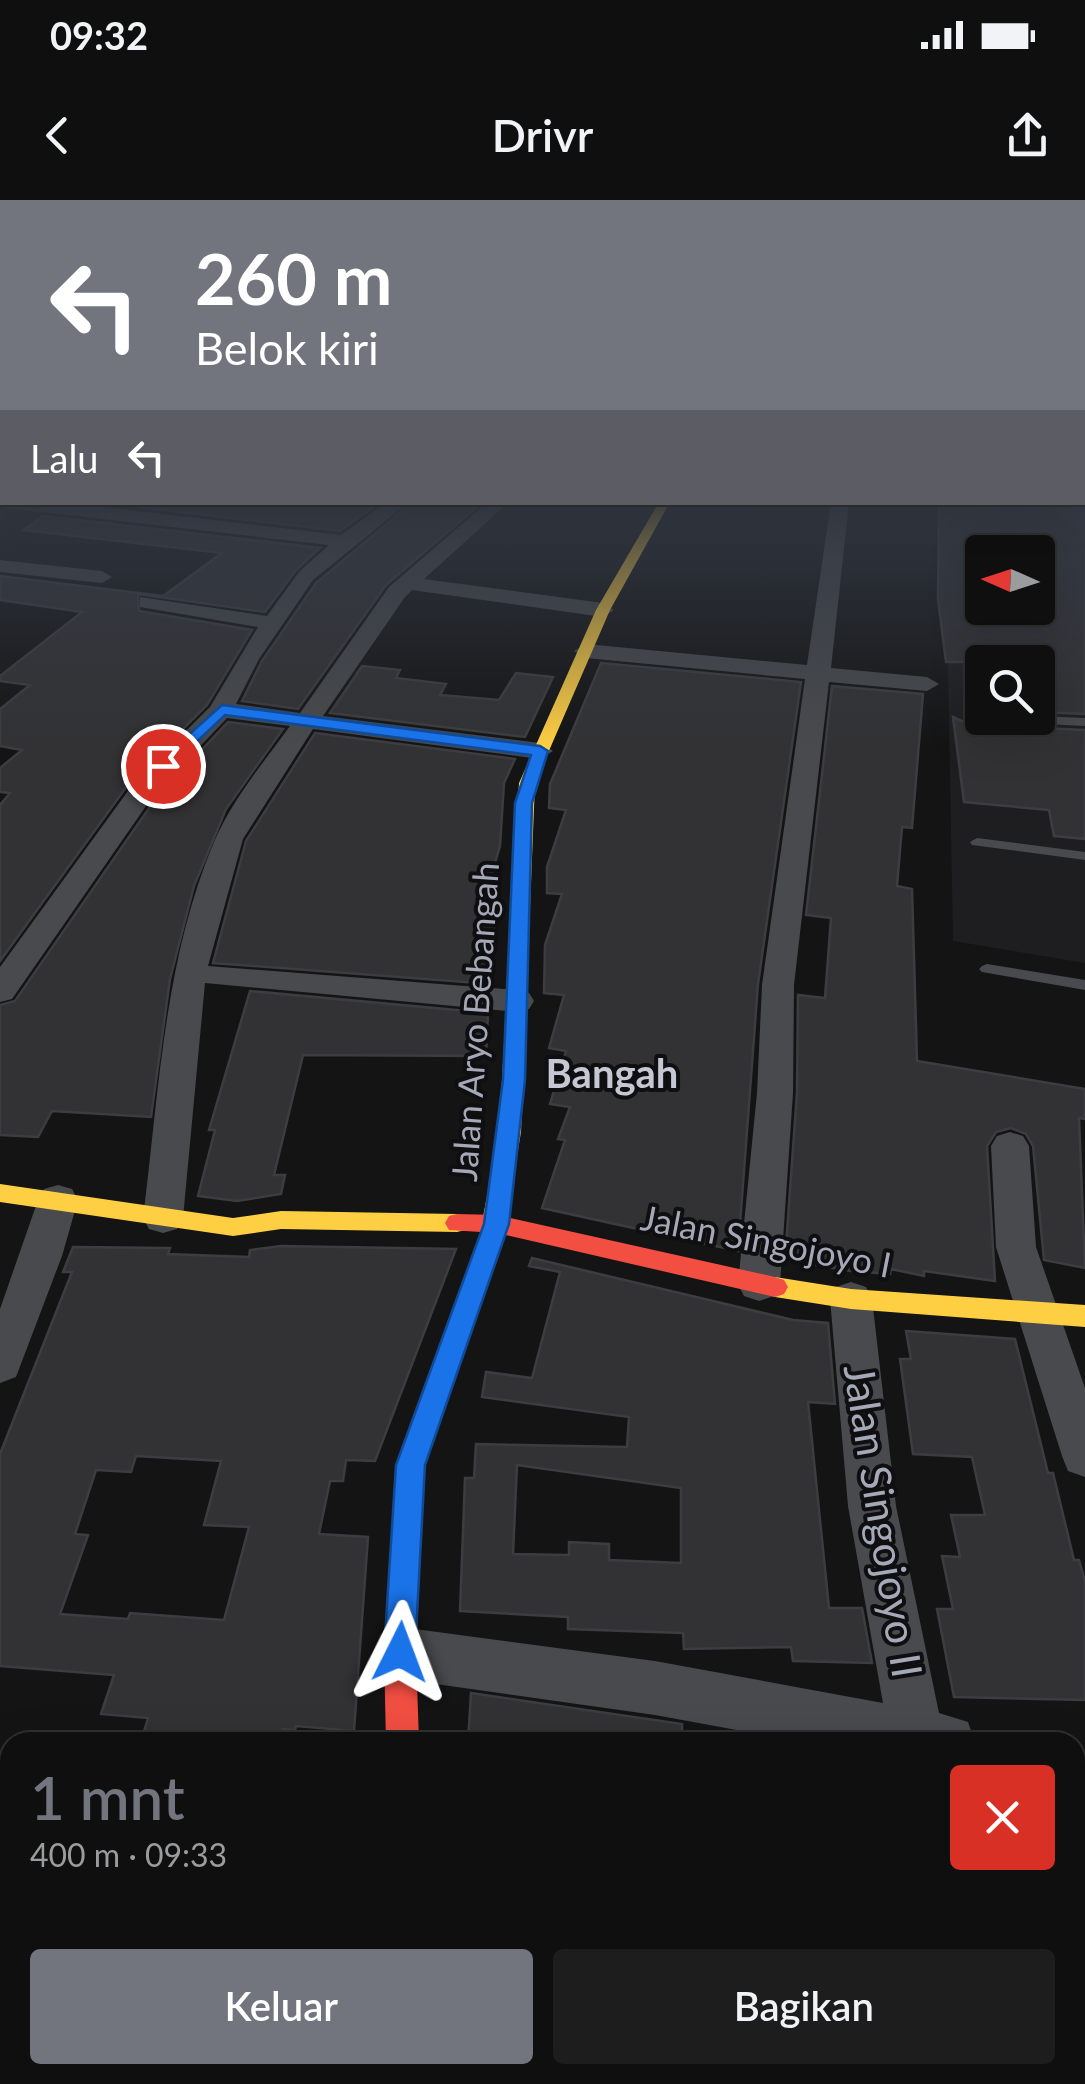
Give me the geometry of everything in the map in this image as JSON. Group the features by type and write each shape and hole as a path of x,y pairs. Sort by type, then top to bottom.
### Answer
{"street":[{"path":"55,572 102,577"},
{"path":"0,992 13,951 143,790 222,710 246,658 311,572"},
{"path":"162,1218 190,973 206,905 240,818 406,582 418,572"},
{"name":"Jalan Aryo Bebangah","path":"402,1732 400,1652 410,1465 496,1224 510,1132 524,803 540,751 603,610 625,572"},
{"path":"759,1284 776,1093 778,985 831,572"},
{"path":"406,582 603,610"},
{"path":"148,602 271,623"},
{"path":"586,651 927,684"},
{"path":"222,710 540,751"},
{"path":"213,975 517,1001"},
{"path":"1010,1146 1016,1247 1085,1456"},
{"name":"Jalan Singojoyo I","path":"0,1193 233,1227 281,1220 496,1224 759,1284 851,1300 1085,1316"},
{"path":"0,1364 42,1256 58,1200"},
{"name":"Jalan Singojoyo II","path":"851,1300 872,1506 926,1732"},
{"path":"400,1652 656,1688 882,1732"}],"lane":[{"path":"1055,721 1085,722"},
{"path":"977,842 1085,856"},
{"path":"987,969 1085,986"}],"shaded area":[{"path":"946,572 965,572 965,625 1055,625 1055,572 1085,572 1085,963 953,941"}],"building":[{"path":"196,572 295,572 265,612 138,594 139,611 252,630 207,705 130,782 0,961 0,805 10,793 0,792 0,768 22,750 0,746 0,709 30,685 0,681 0,676 82,612 0,600 0,576 163,596"},
{"path":"329,572 401,572 386,585 298,709 242,701 262,661 316,583"},
{"path":"938,572 965,572 965,625 1055,625 1055,572 1085,572 1085,714 1055,713 1055,645 965,645 965,662 946,662"},
{"path":"601,663 801,682 758,984 738,1251 542,1208 565,1140 558,1139 570,1107 550,1104 566,1051 549,1048 564,995 544,993 545,945 562,894 547,893 547,867 566,810 549,808 550,784"},
{"path":"362,666 400,670 396,678 446,684 440,695 499,700 516,673 553,677 525,737 330,713"},
{"path":"832,686 923,694 912,828 902,827 897,886 912,889 917,1061 1085,1089 1085,1119 1079,1118 1085,1268 1044,1260 1033,1146 1026,1134 1011,1128 996,1132 987,1146 995,1281 924,1271 924,1276 891,1269 890,1274 851,1271 785,1260 797,1093 798,995 825,998 831,918 806,915"},
{"path":"953,717 965,722 965,735 1055,735 1055,729 1085,730 1085,839 1054,836 1049,810 964,802"},
{"path":"228,722 283,729 226,809 194,886 170,979 151,1117 52,1111 38,1137 0,1135 0,1005 15,1001 156,798"},
{"path":"315,733 515,759 504,783 500,846 490,880 498,880 490,984 213,963 246,841"},
{"path":"250,991 488,1013 486,1056 303,1055 274,1175 285,1175 281,1194 237,1201 198,1196 215,1130 209,1130"},
{"path":"281,1246 456,1249 375,1461 346,1460 343,1481 330,1481 319,1534 368,1537 354,1731 296,1726 295,1730 282,1732 144,1732 148,1718 101,1714 114,1675 0,1666 0,1454 72,1272 63,1272 73,1247 170,1248 168,1254 249,1257 250,1250","holes":["136,1456 221,1461 204,1525 249,1527 224,1620 130,1613 128,1619 60,1614 88,1535 75,1534 96,1470 131,1472"]},
{"path":"532,1258 793,1320 828,1323 835,1404 808,1402 829,1608 862,1608 872,1663 793,1661 791,1647 684,1649 683,1633 568,1629 568,1617 460,1611 465,1478 474,1478 476,1444 627,1447 629,1417 482,1397 486,1372 532,1378 560,1272 529,1266","holes":["517,1465 681,1488 681,1563 609,1560 609,1544 569,1542 569,1555 513,1554"]},
{"path":"906,1331 1015,1339 1048,1473 1053,1473 1074,1560 1079,1560 1085,1581 1085,1700 954,1697 937,1609 953,1609 942,1556 960,1557 951,1515 985,1515 972,1457 913,1454 900,1359 911,1359"},
{"path":"471,1693 682,1724 682,1732 469,1732"}],"traffic: slow":[{"path":"490,1244 510,1132 527,783 603,610 625,572"},
{"path":"0,1193 233,1227 281,1220 457,1223"},
{"path":"775,1287 851,1299 1085,1316"}],"traffic: jam":[{"path":"457,1223 497,1224 775,1287"},
{"path":"402,1732 400,1653 411,1465 490,1244"}],"district":[{"name":"Bangah","path":"612,1074"}],"route":[{"path":"163,766 222,710 540,751 524,803 514,1080 496,1224 410,1465 400,1652"}]}
